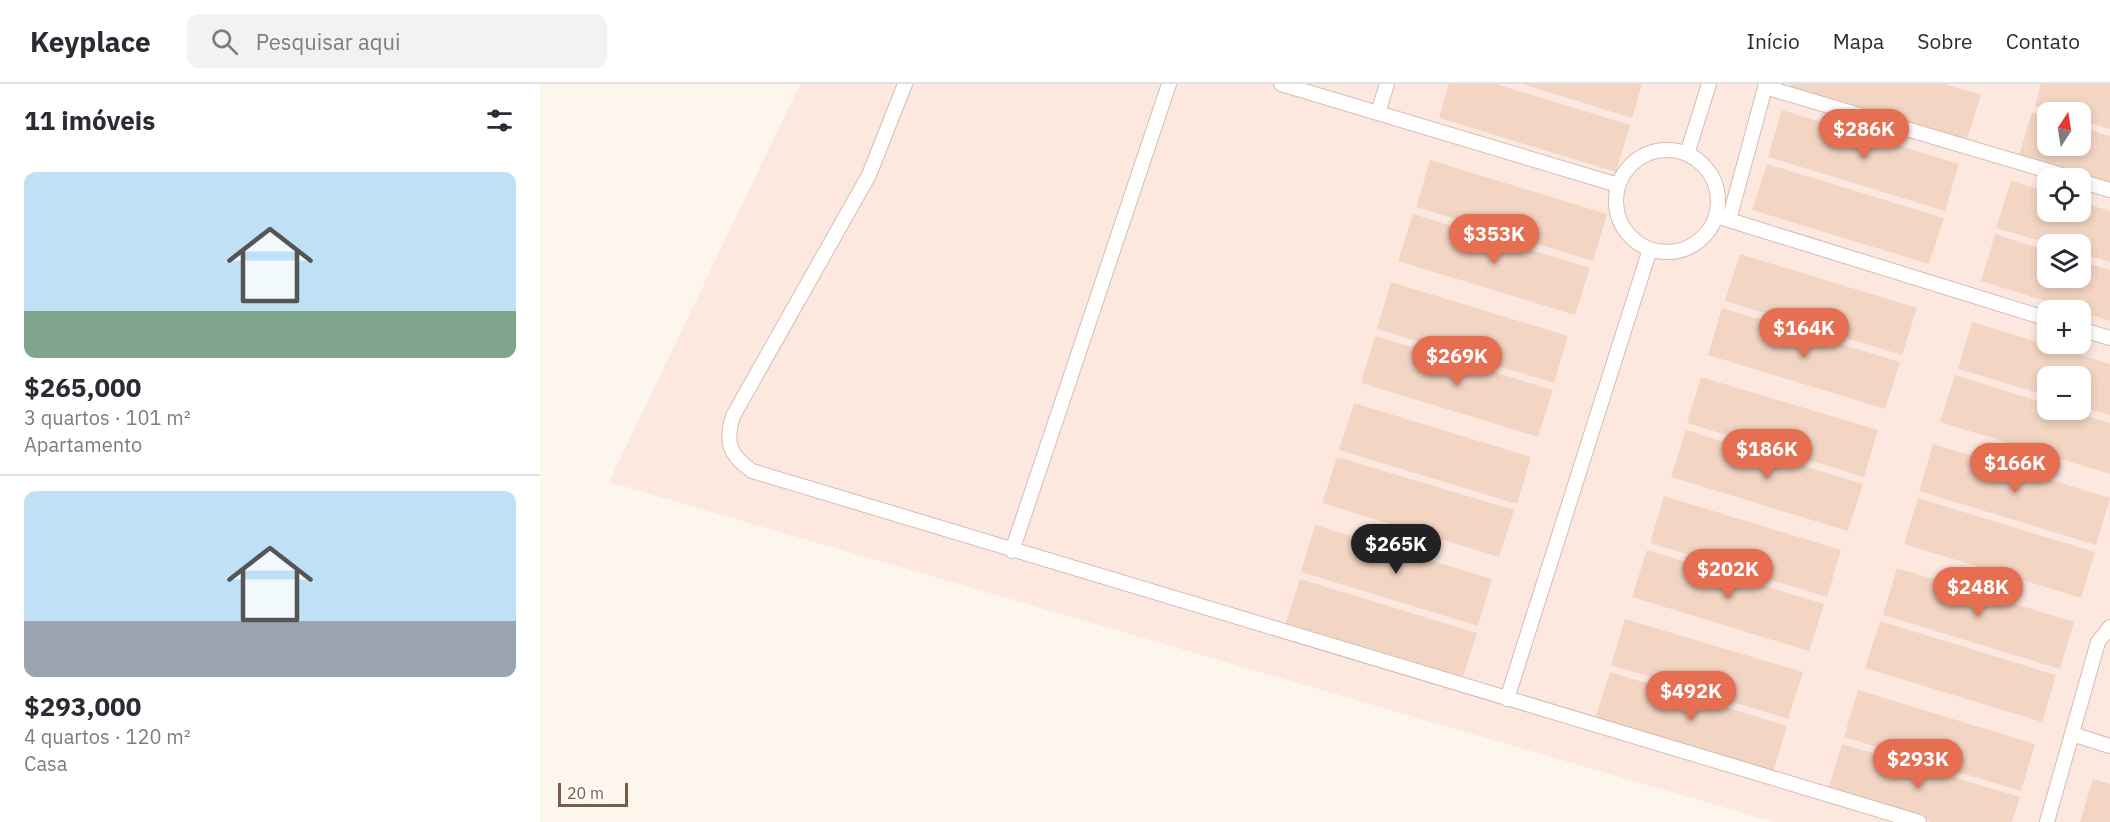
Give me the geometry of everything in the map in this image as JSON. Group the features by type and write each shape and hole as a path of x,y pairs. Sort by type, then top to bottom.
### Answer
{"lane":[{"path":"905,84 869,175 733,416 727,435 736,460 752,471 1011,551 1919,822"},
{"path":"1011,551 1169,84"},
{"path":"1281,84 1618,185"},
{"path":"1378,113 1387,84"},
{"path":"1687,154 1709,84"},
{"path":"1722,218 1713,180 1703,165 1687,154 1667,150 1646,154 1629,167 1618,185 1615,204 1620,223 1633,240 1650,249 1670,252 1690,246 1722,218 1765,86 2039,168"},
{"path":"2091,184 2110,190"},
{"path":"1722,218 2037,316"},
{"path":"1507,699 1650,249"},
{"path":"2091,332 2110,338"},
{"path":"2047,822 2098,642 2110,627"},
{"path":"2072,734 2110,746"}],"shaded area":[{"path":"800,84 2110,84 2110,822 1774,822 609,482"}],"building":[{"path":"1449,84 1496,84 1630,125 1616,172 1439,118"},
{"path":"1522,84 1642,84 1632,118"},
{"path":"1791,84 1945,84 1981,95 1966,142 1789,88"},
{"path":"2041,84 2110,84 2110,129 2091,123 2091,102 2037,102 2037,107 2035,106"},
{"path":"1782,110 1959,164 1945,211 1768,157"},
{"path":"2032,112 2037,114 2037,156 2091,156 2091,130 2110,136 2110,187 2091,181 2091,168 2048,168 2018,159"},
{"path":"1430,160 1607,214 1593,261 1416,207"},
{"path":"1767,164 1944,218 1929,264 1752,210"},
{"path":"2011,181 2037,189 2037,222 2091,222 2091,205 2110,211 2110,262 2091,256 2091,234 2037,234 2037,240 1996,228"},
{"path":"1413,214 1590,268 1575,315 1398,261"},
{"path":"1995,234 2037,247 2037,288 2091,288 2091,264 2110,270 2110,321 2091,315 2091,300 2042,300 1981,281"},
{"path":"1740,254 1917,308 1902,355 1725,301"},
{"path":"1391,282 1568,336 1554,383 1377,329"},
{"path":"1722,308 1900,362 1885,409 1708,355"},
{"path":"1972,322 2037,342 2037,354 2077,354 2110,364 2110,415 2091,409 2091,366 2037,366 2037,393 1958,369"},
{"path":"1375,336 1553,390 1538,437 1361,383"},
{"path":"1955,375 2037,401 2037,420 2091,420 2091,417 2110,423 2110,474 1940,422"},
{"path":"1701,377 1878,430 1864,477 1687,423"},
{"path":"1354,403 1531,457 1517,504 1339,450"},
{"path":"1686,430 1863,484 1848,531 1671,477"},
{"path":"1933,444 2110,498 2096,545 1919,491"},
{"path":"1337,457 1514,510 1499,557 1322,503"},
{"path":"1664,496 1841,550 1827,597 1650,543"},
{"path":"1918,498 2095,552 2081,598 1904,544"},
{"path":"1315,525 1492,579 1478,626 1301,572"},
{"path":"1647,550 1824,604 1809,651 1632,597"},
{"path":"1897,568 2074,622 2060,669 1883,615"},
{"path":"1300,579 1477,633 1462,680 1285,626"},
{"path":"1625,619 1803,672 1788,719 1611,665"},
{"path":"1880,621 2056,675 2042,722 1865,668"},
{"path":"1610,672 1787,726 1773,773 1595,719"},
{"path":"1858,690 2035,744 2021,791 1844,737"},
{"path":"1842,744 2020,797 2012,822 1932,822 1828,790"},
{"path":"2093,779 2110,784 2110,822 2080,822"}]}
